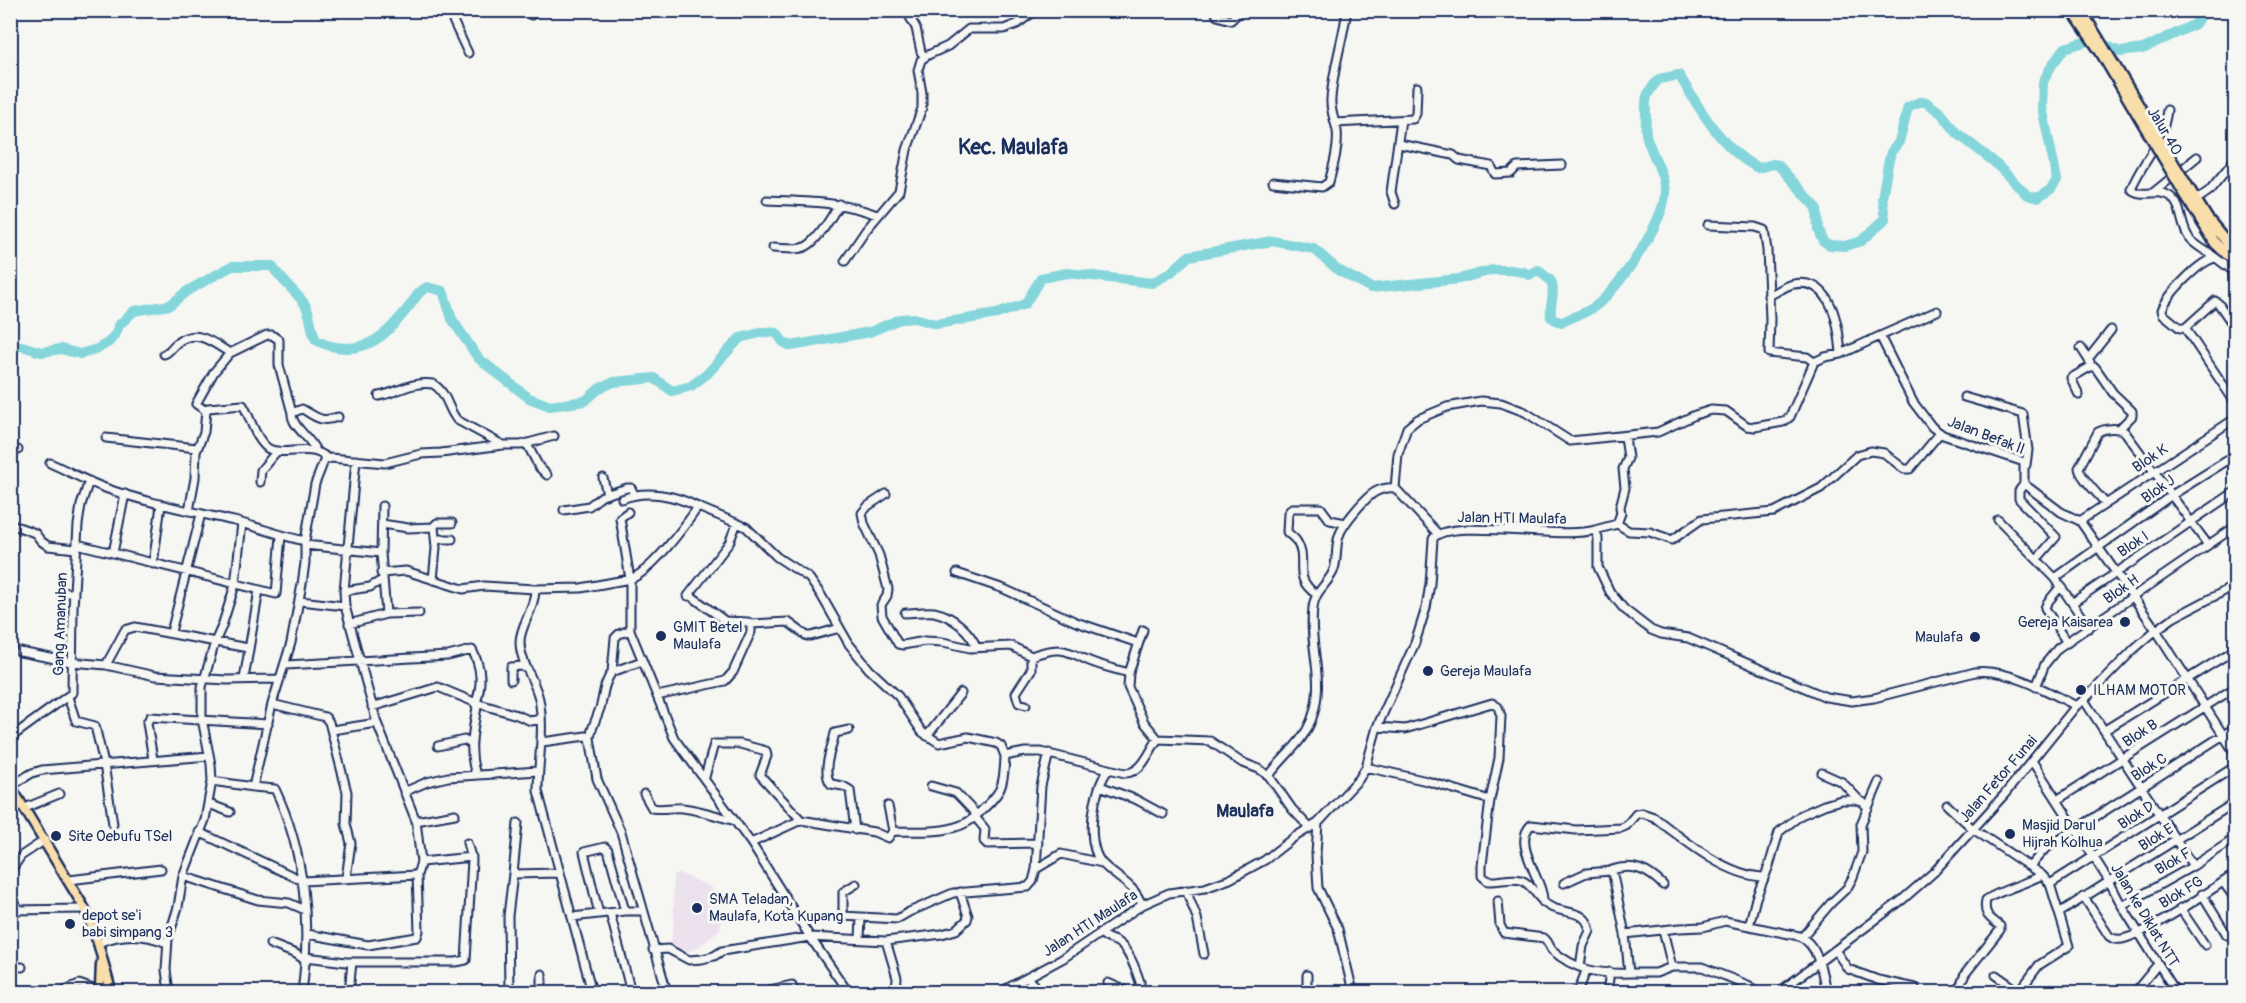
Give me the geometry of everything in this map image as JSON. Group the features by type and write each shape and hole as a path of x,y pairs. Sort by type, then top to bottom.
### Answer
{"highway":[{"name":"Jalur 40","path":"2072,10 2100,51 2216,243 2235,269"},
{"path":"2081,10 2182,184"},
{"name":"Jalur 40","path":"2182,184 2221,238 2235,253"}],"main road":[{"path":"11,785 85,909 102,956 106,991"}],"street":[{"path":"448,10 468,53"},
{"path":"531,15 540,10"},
{"path":"906,10 916,28 921,52 925,57"},
{"path":"845,261 877,215 899,191 907,150 922,108 918,70 921,60 948,46 969,29 1004,29 1023,21 1036,10"},
{"path":"1215,10 1216,16 1224,20 1231,20 1237,14"},
{"path":"1273,182 1309,187 1322,187 1327,184 1336,151 1337,136 1330,109 1331,98 1336,58 1347,10"},
{"path":"1335,123 1410,120 1415,117 1417,87"},
{"path":"2167,110 2165,128 2131,189 2143,194 2163,192 2172,198 2189,238 2235,269"},
{"path":"1395,204 1391,192 1401,120"},
{"path":"1399,144 1453,155 1459,160 1491,166 1495,174 1511,173 1516,167 1562,165"},
{"path":"2154,192 2197,157"},
{"path":"2196,201 2209,191 2235,158"},
{"path":"767,200 839,204 858,207 877,215"},
{"path":"773,248 807,246 817,237 839,204"},
{"path":"1708,225 1755,227 1764,230 1767,250 1769,353 1807,357 1814,362"},
{"path":"2216,258 2207,260 2171,294 2163,307 2163,314 2180,328 2185,328 2215,301 2235,328"},
{"path":"1768,296 1793,284 1812,286 1820,291 1827,298 1835,315 1841,354"},
{"path":"1395,488 1398,454 1407,428 1418,419 1446,407 1480,401 1501,403 1525,412 1570,441 1658,432 1712,410 1726,411 1747,426 1755,428 1783,422 1790,417 1814,362 1841,354 1936,311"},
{"path":"2185,328 2235,404"},
{"path":"2088,359 2111,330"},
{"path":"164,354 178,342 197,335 230,353"},
{"path":"206,411 198,407 197,400 214,372 230,353 267,335 272,335 279,340 279,365 293,421 309,438 316,451 327,458 385,463 421,454 527,444 554,436"},
{"name":"Jalan Befak ll","path":"1880,336 1913,402 1932,427 1940,433 2017,458 2026,465 2024,484 2019,491 2019,499 2056,537 2037,559"},
{"path":"2081,348 2113,393 2132,411 2132,416 2119,429"},
{"path":"2079,395 2071,378 2092,366"},
{"path":"379,396 397,393 407,385 433,384 444,393 457,420 503,445"},
{"path":"1964,397 2023,414 2028,450 2026,465"},
{"path":"189,511 197,448 204,432 208,408 243,405 252,429 267,448 278,451 316,451"},
{"path":"292,413 302,409 327,421 338,417"},
{"name":"Blok K","path":"2080,521 2235,419"},
{"path":"2106,504 2088,480 2081,475 2079,468 2098,432 2105,429 2119,429 2125,432 2155,471 2208,545"},
{"path":"1625,437 1628,458 1623,469 1625,488 1617,524 1629,531 1650,532 1672,540 1702,519 1771,513 1821,488 1857,455 1879,452 1889,456 1904,470 1910,469 1940,433"},
{"path":"106,438 197,448"},
{"path":"527,444 539,467 547,475"},
{"path":"260,482 261,470 278,451"},
{"name":"Blok J","path":"2055,578 2172,495 2235,455"},
{"path":"253,787 272,704 286,665 300,601 305,543 315,484 321,466 327,458"},
{"path":"307,934 368,945 417,937 419,931 417,875 421,862 416,821 377,723 345,606 347,550 356,460"},
{"path":"50,463 88,481 160,505 242,523 305,543 381,553"},
{"path":"603,478 607,494"},
{"name":"Gang Amanuban","path":"10,738 68,697 72,690 76,546 81,505 88,481"},
{"path":"2024,484 2061,512 2080,521 2156,630 2235,755"},
{"path":"564,510 589,506 607,494 629,488 634,494"},
{"path":"1269,776 1299,742 1311,721 1315,708 1318,677 1312,611 1316,594 1334,570 1339,536 1346,523 1373,493 1384,488 1395,488 1437,533"},
{"name":"Blok I","path":"2072,603 2235,491"},
{"path":"113,553 125,494"},
{"path":"622,500 634,494 681,499 737,523 754,533 777,557 808,578 849,644 869,669 898,696 914,722 927,736 939,743 968,737 990,741 1001,746 1005,756 1004,783 1000,792 976,816 962,826 948,830 893,831"},
{"path":"886,494 862,513 864,523 879,555 886,581 888,593 881,605 881,610 895,643 901,645 925,641 977,648 1011,646 1031,656 1049,651 1066,650 1129,674"},
{"path":"153,564 160,505"},
{"path":"382,506 381,553 386,615"},
{"path":"344,591 370,587 382,577 406,571 463,589 484,586 535,589 581,588 630,579 643,573 681,532 698,507"},
{"path":"1316,594 1307,588 1303,581 1299,545 1287,532 1288,513 1292,508 1321,508 1330,520 1346,523"},
{"path":"628,512 621,518 630,579 630,630 674,738 705,777 751,843 848,993"},
{"path":"171,633 201,514"},
{"path":"1998,520 2055,578 2089,628"},
{"path":"169,993 166,969 167,943 178,907 183,876 209,804 212,782 202,719 204,679 235,585 242,523"},
{"path":"381,524 408,528 434,527 437,524 452,523"},
{"path":"737,523 729,543 705,571 688,596 725,621 750,624 788,622 807,636 840,628"},
{"path":"10,524 35,533 40,541 48,546 76,546 113,553 276,594 281,536"},
{"name":"Jalan HTI Maulafa","path":"1000,993 1074,951 1142,905 1169,893 1214,885 1244,872 1318,823 1359,779 1366,766 1377,727 1415,643 1428,598 1432,539 1437,533 1479,528 1535,533 1595,530 1617,524"},
{"name":"Blok H","path":"2036,687 2049,657 2235,526"},
{"path":"432,580 435,564 434,527"},
{"path":"1595,530 1598,538 1598,567 1611,592 1630,615 1651,630 1665,635 1688,638 1826,697 1852,701 1874,698 1983,671 1996,672 2036,687 2076,706"},
{"path":"435,539 452,539"},
{"path":"957,573 1004,589 1076,622 1138,643"},
{"name":"Jalan Fetor Funai","path":"1779,993 1916,889 1948,858 2076,706 2156,630 2173,618 2235,585"},
{"path":"2061,586 2045,608 2067,643"},
{"path":"535,589 533,604 520,640 520,650 539,697 542,742 538,791 592,993"},
{"path":"244,679 259,590"},
{"path":"63,592 74,594"},
{"path":"300,601 345,606"},
{"path":"905,613 934,612 942,615 968,632 977,648"},
{"path":"349,624 386,615 418,613"},
{"path":"657,696 716,683 728,678 743,653 751,632 750,624"},
{"path":"106,664 127,629 135,627 248,648"},
{"path":"630,630 615,638 612,672 604,686 590,738 599,785 621,832 667,993"},
{"path":"1143,630 1129,674 1130,693 1144,722 1158,739 1210,741 1241,762 1259,769 1269,776 1289,805 1310,828"},
{"path":"2105,730 2235,649"},
{"path":"286,665 448,656 472,650 481,678 471,744 471,756 476,775"},
{"path":"20,652 71,662 106,664 155,676 204,679 280,679"},
{"path":"1026,705 1019,703 1016,693 1031,670 1031,656"},
{"path":"612,672 642,661"},
{"path":"511,680 511,667 522,666 528,670"},
{"path":"372,707 438,687 531,722 541,719"},
{"name":"Blok B","path":"2057,800 2235,687"},
{"path":"927,736 961,693"},
{"path":"68,697 76,721 95,726 104,764 113,824"},
{"path":"2084,700 2193,866"},
{"path":"1377,727 1405,729 1474,707 1492,703 1497,705 1501,716 1499,758 1490,800 1482,876 1488,881 1520,880 1529,885 1544,902 1555,909 1580,915 1589,924 1590,931 1583,946 1583,969 1578,993"},
{"path":"272,704 325,717 330,722 347,792 346,824 351,843 346,878"},
{"path":"153,759 148,718 173,717 268,724"},
{"path":"332,730 377,723"},
{"name":"Blok C","path":"2030,866 2045,849 2235,728"},
{"path":"849,730 835,733 828,761 827,778 831,784 850,790 855,830"},
{"path":"542,742 590,738"},
{"path":"1005,756 1025,752 1048,753 1125,773 1134,772 1144,763 1158,739"},
{"path":"438,746 464,740 471,744"},
{"path":"705,777 714,744 740,744 766,751 760,776 801,820"},
{"path":"856,884 843,892 845,917 897,919 921,906 960,892 1024,889 1030,885 1036,869 1041,786 1048,753"},
{"path":"11,785 42,770 209,756"},
{"name":"Jalan ke Diklat NTT","path":"2032,761 2077,829 2176,993"},
{"path":"1366,766 1427,780 1490,800"},
{"name":"Blok D","path":"2050,884 2160,816 2235,766"},
{"path":"1109,769 1095,801 1093,824 1095,850 1102,863 1128,883 1139,896 1142,905"},
{"path":"404,792 427,782 448,777 538,771"},
{"path":"1822,773 1842,782 1867,807"},
{"path":"212,782 275,789 291,834 303,881 307,934 302,993"},
{"path":"1802,937 1853,877 1862,852 1860,830 1867,807 1879,782"},
{"path":"931,786 956,793 985,829 984,841 987,844 1038,843"},
{"path":"1100,786 1137,800 1163,814"},
{"path":"25,808 59,794"},
{"path":"644,794 652,808 674,807 700,811 735,821"},
{"path":"1749,926 1777,834 1811,809 1841,800 1860,801"},
{"name":"Blok E","path":"2059,913 2235,801"},
{"path":"209,804 230,812"},
{"path":"1947,805 1973,829 2042,875 2050,884 2059,913 2068,946 2039,965 2019,992 1996,975"},
{"path":"751,843 801,820 879,834 888,838 893,834 888,806"},
{"path":"1544,902 1544,896 1535,878 1526,846 1526,832 1531,825 1576,830 1621,828 1626,826 1636,814 1642,813 1654,817 1725,868 1763,877"},
{"path":"416,821 454,814"},
{"path":"509,993 508,916 518,823"},
{"path":"1318,823 1316,879 1320,894 1338,929 1353,993"},
{"path":"199,832 303,881 417,875"},
{"path":"10,872 21,856 45,840"},
{"path":"2232,840 2235,852"},
{"name":"Blok F","path":"2122,906 2193,866 2232,840"},
{"path":"270,944 306,959 352,962 456,962 466,960 472,857 467,843"},
{"path":"599,914 584,852 603,847 608,850 625,911"},
{"path":"1036,869 1061,854 1102,863"},
{"path":"421,862 472,857"},
{"path":"1563,883 1586,873 1627,867 1646,870 1663,885"},
{"path":"69,880 161,869"},
{"path":"1611,871 1625,934 1629,973"},
{"path":"513,874 559,873"},
{"name":"Blok FG","path":"2084,897 2111,938 2121,939 2140,932 2235,873"},
{"path":"1958,993 1970,967 2000,930 2000,926 1990,920 1987,915 1986,900 2042,875"},
{"path":"183,876 258,900 288,903 305,910"},
{"path":"2223,882 2235,900"},
{"path":"1186,890 1197,918 1204,954"},
{"path":"653,950 669,949 689,960 714,956 722,951 810,937 886,941 942,934 961,927 968,917 960,892"},
{"path":"2202,894 2227,935"},
{"path":"10,898 20,910"},
{"path":"1498,901 1500,925 1504,933 1544,938 1551,949 1583,969 1656,973 1672,967 1702,967 1748,985 1759,993"},
{"path":"2180,908 2205,945"},
{"path":"10,910 85,909"},
{"path":"572,917 643,911"},
{"path":"610,912 631,993"},
{"path":"860,939 861,918"},
{"path":"1625,934 1703,927 1721,921 1802,937 1820,960 1827,993"},
{"path":"1663,930 1672,967"},
{"path":"1100,932 1107,940 1117,942 1123,948 1140,982 1140,988 1135,992 1129,992 1108,984"},
{"path":"98,942 124,935 142,935 167,943"},
{"path":"886,941 897,978 896,993"},
{"path":"1835,950 1848,969 1878,980 1915,988"},
{"path":"349,993 352,962"},
{"path":"2135,993 2158,964"},
{"path":"10,966 21,967"},
{"path":"1607,993 1610,972"},
{"path":"542,974 542,993"},
{"path":"1307,975 1307,993"},
{"path":"1028,979 1034,984 1036,993"},
{"path":"60,993 79,984 106,991"},
{"path":"760,993 792,985"},
{"path":"2062,993 2068,990 2074,993"}],"shaded area":[{"name":"SMA Teladan, Maulafa, Kota Kupang","path":"679,873 711,887 718,896 722,917 720,929 701,945 686,953 675,948 671,942 674,923 673,876"}],"waterway":[{"path":"10,347 22,346 41,352 61,349 80,354 97,349 109,342 119,325 134,311 170,305 187,291 232,266 272,266 307,307 316,340 335,347 358,347 376,340 391,327 424,289 427,287 443,291 452,319 478,358 529,398 550,406 585,401 600,388 614,382 654,378 672,391 691,386 707,374 740,338 764,332 777,333 783,342 791,346 870,332 900,319 914,318 936,324 997,314 1025,304 1041,278 1067,273 1152,283 1170,273 1189,256 1272,241 1314,249 1338,270 1371,288 1459,279 1492,270 1510,270 1529,275 1538,270 1551,281 1553,290 1551,317 1561,323 1590,310 1604,299 1627,271 1658,218 1665,191 1662,175 1646,134 1646,104 1651,88 1659,79 1679,75 1712,127 1733,151 1758,168 1778,165 1817,208 1818,230 1823,241 1830,245 1845,246 1861,241 1885,219 1882,198 1888,164 1891,152 1899,142 1908,107 1919,102 1926,102 1941,113 1957,133 1993,161 2027,195 2038,198 2051,189 2057,180 2042,107 2043,82 2065,48 2088,41 2103,44 2120,52 2143,49 2195,24 2204,10"}],"place":[{"name":"Gereja Kaisarea","path":"2125,622"},
{"name":"GMIT Betel Maulafa","path":"661,636"},
{"name":"Maulafa","path":"1975,637"},
{"name":"Gereja Maulafa","path":"1428,671"},
{"name":"ILHAM MOTOR","path":"2081,690"},
{"name":"Masjid Darul Hijrah Kolhua","path":"2010,834"},
{"name":"Site Oebufu TSel","path":"56,836"},
{"name":"SMA Teladan, Maulafa, Kota Kupang","path":"697,908"},
{"name":"depot se'i babi simpang 3","path":"70,924"}],"district":[{"name":"Kec. Maulafa","path":"1013,147"},
{"name":"Maulafa","path":"1245,811"}]}
